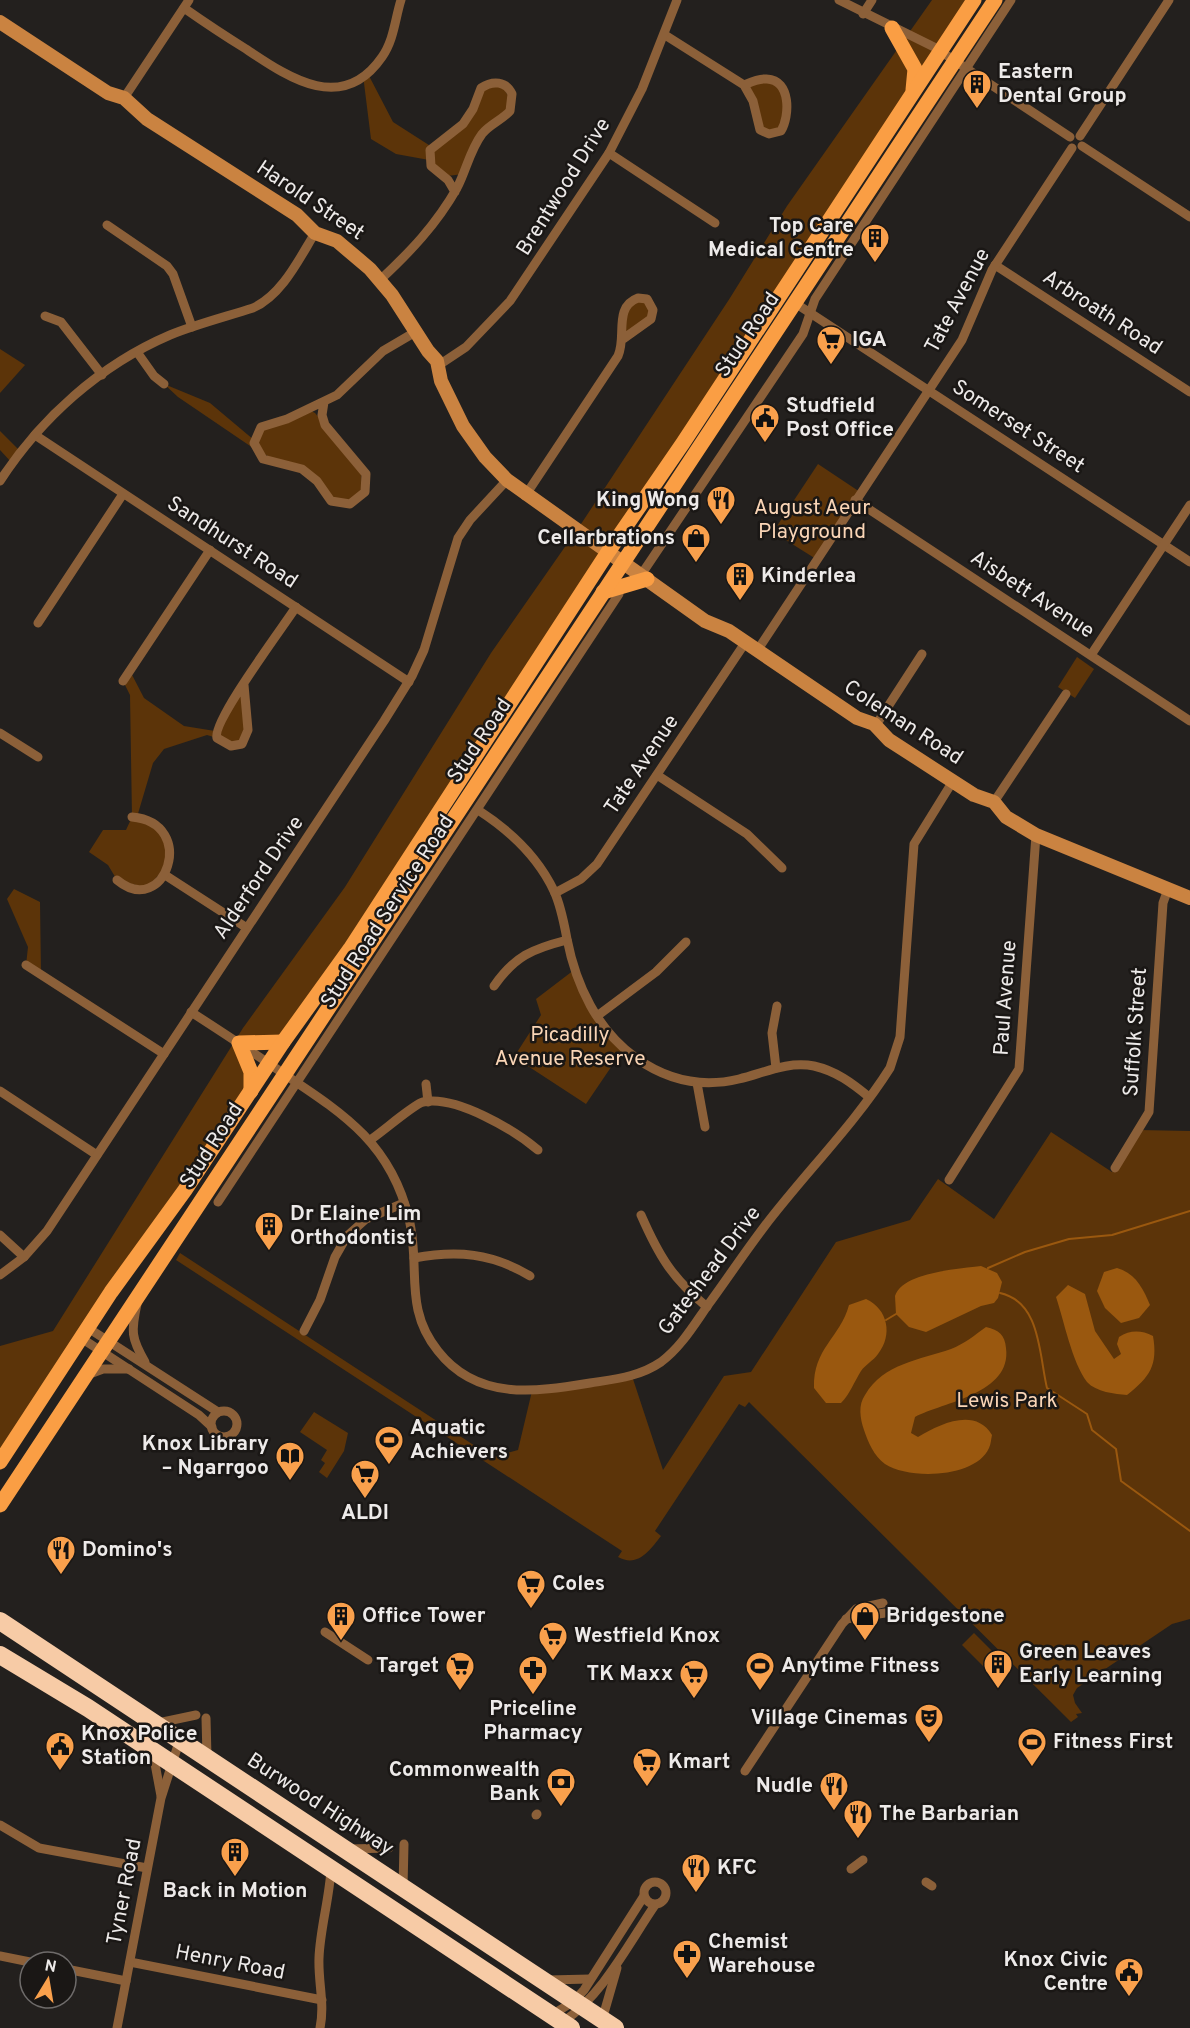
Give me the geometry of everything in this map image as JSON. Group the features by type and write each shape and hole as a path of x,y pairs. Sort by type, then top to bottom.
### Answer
{"highway":[{"name":"Burwood Highway","path":"0,1621 347,1849 376,1883 562,2022"},
{"name":"Burwood Highway","path":"0,1655 173,1764 332,1869 376,1883 403,1888 608,2024"}],"main road":[{"name":"Stud Road","path":"0,1462 85,1333 381,902 608,552 974,0"},
{"name":"Stud Road","path":"0,1505 139,1293 291,1078 602,602 623,563 795,303 960,65 995,0"},
{"path":"892,28 915,69 912,96"},
{"path":"602,602 644,577"},
{"path":"251,1091 251,1072 239,1043 283,1042"}],"street":[{"path":"124,98 187,4 285,75 305,85 324,87 347,84 376,64 390,41 401,0"},
{"name":"Brentwood Drive","path":"439,365 466,347 510,301 609,153 633,109 677,0"},
{"path":"839,0 940,51 1190,216"},
{"path":"863,14 872,0"},
{"name":"Stud Road","path":"644,577 802,334 815,299 960,65 1011,0"},
{"path":"1077,140 1169,0"},
{"name":"Harold Street","path":"0,22 108,93 124,98 147,119 297,215 315,233 337,241 380,280 417,331 439,365 441,381 463,426 485,457 525,496 608,552"},
{"path":"665,34 744,85 753,101 760,130 769,134 781,131 788,107 785,96 777,83 765,78 744,85"},
{"path":"380,280 422,240 455,192 482,133 510,111 512,94 504,85 495,82 481,88 468,118 455,132 432,147 430,164 444,176 455,192"},
{"name":"Tate Avenue","path":"757,651 962,340 995,265 1072,148 1078,149 1077,140"},
{"path":"609,153 715,223"},
{"path":"444,176 464,174"},
{"path":"107,225 167,266 173,274 192,327"},
{"path":"0,481 35,435 72,397 102,375 137,352 192,327 253,308 264,302 277,290 315,233"},
{"name":"Arbroath Road","path":"995,265 1190,392"},
{"path":"525,496 618,356 623,339 621,322 625,309 634,299 647,299 654,309 651,320 623,339"},
{"name":"Somerset Street","path":"795,303 1190,562"},
{"path":"45,316 61,322 102,375"},
{"path":"305,410 322,419 342,448 366,474 365,492 353,503 342,504 331,501 317,480 306,471 292,465 267,461 256,450 254,440 261,427 287,419 305,410 324,402 346,388 383,351 417,331"},
{"path":"137,352 154,376 164,384"},
{"path":"322,419 324,402"},
{"name":"Sandhurst Road","path":"35,435 409,682"},
{"name":"Alderford Drive","path":"0,1275 24,1257 47,1231 409,682 430,632 458,538 470,520 507,480"},
{"path":"38,623 123,494"},
{"name":"Aisbett Avenue","path":"855,500 1190,721"},
{"path":"1090,655 1190,505"},
{"path":"123,681 210,550"},
{"name":"Coleman Road","path":"608,552 705,621 729,631 860,720 876,725 889,740 978,797 994,802 1006,817 1036,835 1190,897"},
{"name":"Stud Road Service Road","path":"218,1202 291,1078 478,810 602,602 619,594"},
{"path":"244,685 247,735 242,744 231,746 219,741 216,731 244,685 296,607"},
{"name":"Tate Avenue","path":"555,893 581,879 597,864 745,643"},
{"path":"876,725 922,654"},
{"path":"994,802 1066,694"},
{"path":"0,733 38,757"},
{"path":"657,775 747,834 782,868"},
{"name":"Gateshead Drive","path":"191,1012 340,1111 370,1140 393,1174 411,1227 416,1306 422,1327 447,1362 467,1377 492,1387 511,1391 543,1390 613,1380 645,1371 676,1349 765,1227 890,1068 900,1037 914,844 953,781"},
{"path":"478,810 519,842 538,865 555,893 578,982 597,1016 618,1043 645,1064 669,1076 697,1083 727,1081 776,1068 806,1065 823,1068 844,1078 869,1097"},
{"path":"117,880 126,887 137,890 153,885 165,875 170,851 164,833 147,820 132,817"},
{"name":"Paul Avenue","path":"950,1180 1019,1069 1036,835"},
{"path":"165,875 247,928"},
{"name":"Suffolk Street","path":"1115,1168 1149,1112 1163,903 1168,889"},
{"path":"494,986 506,968 519,957 567,940"},
{"path":"597,1016 656,972 686,942"},
{"path":"26,965 164,1054"},
{"path":"776,1068 772,1033 777,1006"},
{"path":"697,1083 705,1127"},
{"path":"426,1084 428,1102"},
{"path":"0,1091 97,1155"},
{"path":"370,1140 417,1105 428,1102 459,1108 487,1117 512,1130 538,1150"},
{"path":"304,1331 320,1300 335,1257 347,1236 366,1219 404,1203"},
{"path":"641,1215 667,1268 684,1289 706,1307"},
{"path":"0,1235 24,1257"},
{"path":"414,1258 445,1253 472,1254 501,1260 530,1276"},
{"path":"139,1293 131,1330 135,1345 146,1365"},
{"path":"85,1333 146,1365 218,1412 226,1411 233,1415 237,1422 235,1429 230,1435 216,1434 212,1427 198,1415 129,1369 105,1345"},
{"path":"84,1377 103,1369 129,1369"},
{"path":"212,1427 212,1420 218,1412"},
{"path":"745,1771 846,1619 856,1609 883,1603"},
{"path":"846,1619 885,1613"},
{"path":"325,1632 368,1660"},
{"path":"155,1723 196,1715"},
{"path":"206,1718 207,1757"},
{"name":"Tyner Road","path":"117,2028 161,1798 173,1764 184,1743"},
{"path":"152,1751 161,1798"},
{"path":"0,1825 35,1846 147,1868"},
{"path":"403,1888 404,1844"},
{"path":"347,1849 389,1848"},
{"path":"851,1869 863,1860"},
{"path":"320,2028 322,2000 319,1956 332,1869"},
{"path":"562,2022 579,2005 621,1957 655,1905 666,1898 663,1885 651,1882 646,1887 644,1896 590,1979 579,2005"},
{"path":"644,1896 647,1901 655,1905"},
{"path":"0,1956 18,1960"},
{"path":"608,2024 621,1957"},
{"name":"Henry Road","path":"130,1962 322,2000"},
{"path":"78,1971 126,1981"},
{"path":"543,1980 590,1979"}],"green space":[{"path":"932,0 974,0 283,1042 239,1044 252,1077 0,1464 0,1346 53,1331 243,1028 345,887 491,653 583,521 730,298 787,206"},
{"path":"367,72 393,122 432,147 455,132 479,91 500,83 513,103 491,124 464,174 447,176 429,160 396,154 371,139 363,75"},
{"path":"765,79 783,91 783,128 766,133 744,85"},
{"path":"643,298 653,316 623,339 625,309"},
{"path":"0,349 25,365 0,393"},
{"path":"164,384 210,403 254,440 256,433 311,411 315,413 361,467 362,496 339,504 317,481 256,450 178,397"},
{"path":"0,431 21,452 12,463 0,450"},
{"name":"August Aeur Playground","path":"818,464 860,492 816,559 773,532"},
{"path":"1077,657 1094,669 1075,698 1058,687"},
{"path":"130,671 144,698 184,726 215,731 244,685 248,725 240,745 207,735 164,749 153,763 137,817 164,833 169,863 147,888 117,880 108,865 89,852 103,830 126,830 132,817 130,695 123,681"},
{"path":"14,889 40,902 41,975 26,965 28,947 7,899"},
{"name":"Picadilly Avenue Reserve","path":"574,970 578,982 624,1048 586,1104 514,1057 541,1015 536,999"},
{"name":"Lewis Park","path":"1139,1130 1190,1131 1190,1619 1172,1624 1077,1688 1073,1695 1082,1713 1076,1714 1078,1717 1071,1722 749,1402 745,1407 739,1404 655,1531 661,1536 643,1556 625,1560 618,1557 622,1551 176,1260 180,1253 492,1457 518,1450 532,1391 632,1376 663,1470 724,1376 751,1372 836,1242 910,1220 938,1179 994,1219 1051,1132 1112,1172"},
{"path":"314,1412 348,1433 344,1451 327,1478 319,1472 325,1463 321,1460 327,1450 300,1432"},
{"path":"974,1633 1002,1661 990,1673 962,1645"}],"shaded area":[{"path":"981,1266 997,1273 1002,1282 998,1298 994,1303 981,1306 926,1332 909,1327 896,1314 895,1296 900,1288 909,1282 946,1270"},
{"path":"1117,1268 1134,1277 1150,1305 1139,1318 1121,1323 1105,1308 1097,1291 1104,1272"},
{"path":"1068,1285 1085,1294 1095,1331 1114,1359 1121,1354 1117,1344 1119,1337 1136,1332 1153,1336 1154,1355 1150,1370 1147,1376 1127,1395 1095,1388 1082,1374 1073,1353 1056,1297"},
{"path":"866,1299 879,1309 886,1323 886,1339 883,1347 861,1371 841,1403 826,1403 814,1388 818,1363 840,1326 849,1305"},
{"path":"986,1327 1001,1334 1005,1343 1005,1364 998,1376 973,1394 915,1417 911,1433 918,1437 947,1423 967,1420 976,1422 992,1435 989,1448 982,1458 957,1470 925,1474 896,1469 885,1464 870,1444 861,1416 863,1399 873,1384 892,1369 956,1347"}],"waterway":[{"path":"988,1268 1025,1252 1069,1239 1112,1235 1190,1211"},
{"path":"1000,1293 1013,1298 1024,1307 1031,1318 1047,1388 1087,1414 1092,1430 1116,1449 1121,1481 1190,1531"},
{"path":"886,1320 896,1314"}],"place":[{"name":"Eastern Dental Group","path":"977,110"},
{"name":"Top Care Medical Centre","path":"875,264"},
{"name":"IGA","path":"831,366"},
{"name":"Studfield Post Office","path":"765,444"},
{"name":"King Wong","path":"721,526"},
{"name":"Cellarbrations","path":"696,564"},
{"name":"Kinderlea","path":"740,602"},
{"name":"Dr Elaine Lim Orthodontist","path":"269,1252"},
{"name":"Aquatic Achievers","path":"389,1466"},
{"name":"Knox Library – Ngarrgoo","path":"290,1482"},
{"name":"ALDI","path":"365,1500"},
{"name":"Domino's","path":"61,1576"},
{"name":"Coles","path":"531,1610"},
{"name":"Office Tower","path":"341,1642"},
{"name":"Bridgestone","path":"865,1642"},
{"name":"Westfield Knox","path":"553,1662"},
{"name":"Green Leaves Early Learning","path":"998,1690"},
{"name":"Target","path":"460,1692"},
{"name":"Anytime Fitness","path":"760,1692"},
{"name":"Priceline Pharmacy","path":"533,1696"},
{"name":"TK Maxx","path":"694,1700"},
{"name":"Village Cinemas","path":"929,1744"},
{"name":"Fitness First","path":"1032,1768"},
{"name":"Knox Police Station","path":"60,1772"},
{"name":"Kmart","path":"647,1788"},
{"name":"Commonwealth Bank","path":"561,1808"},
{"name":"Nudle","path":"834,1812"},
{"name":"The Barbarian","path":"858,1840"},
{"name":"Back in Motion","path":"235,1878"},
{"name":"KFC","path":"696,1894"},
{"name":"Chemist Warehouse","path":"687,1980"},
{"name":"Knox Civic Centre","path":"1129,1998"}]}
